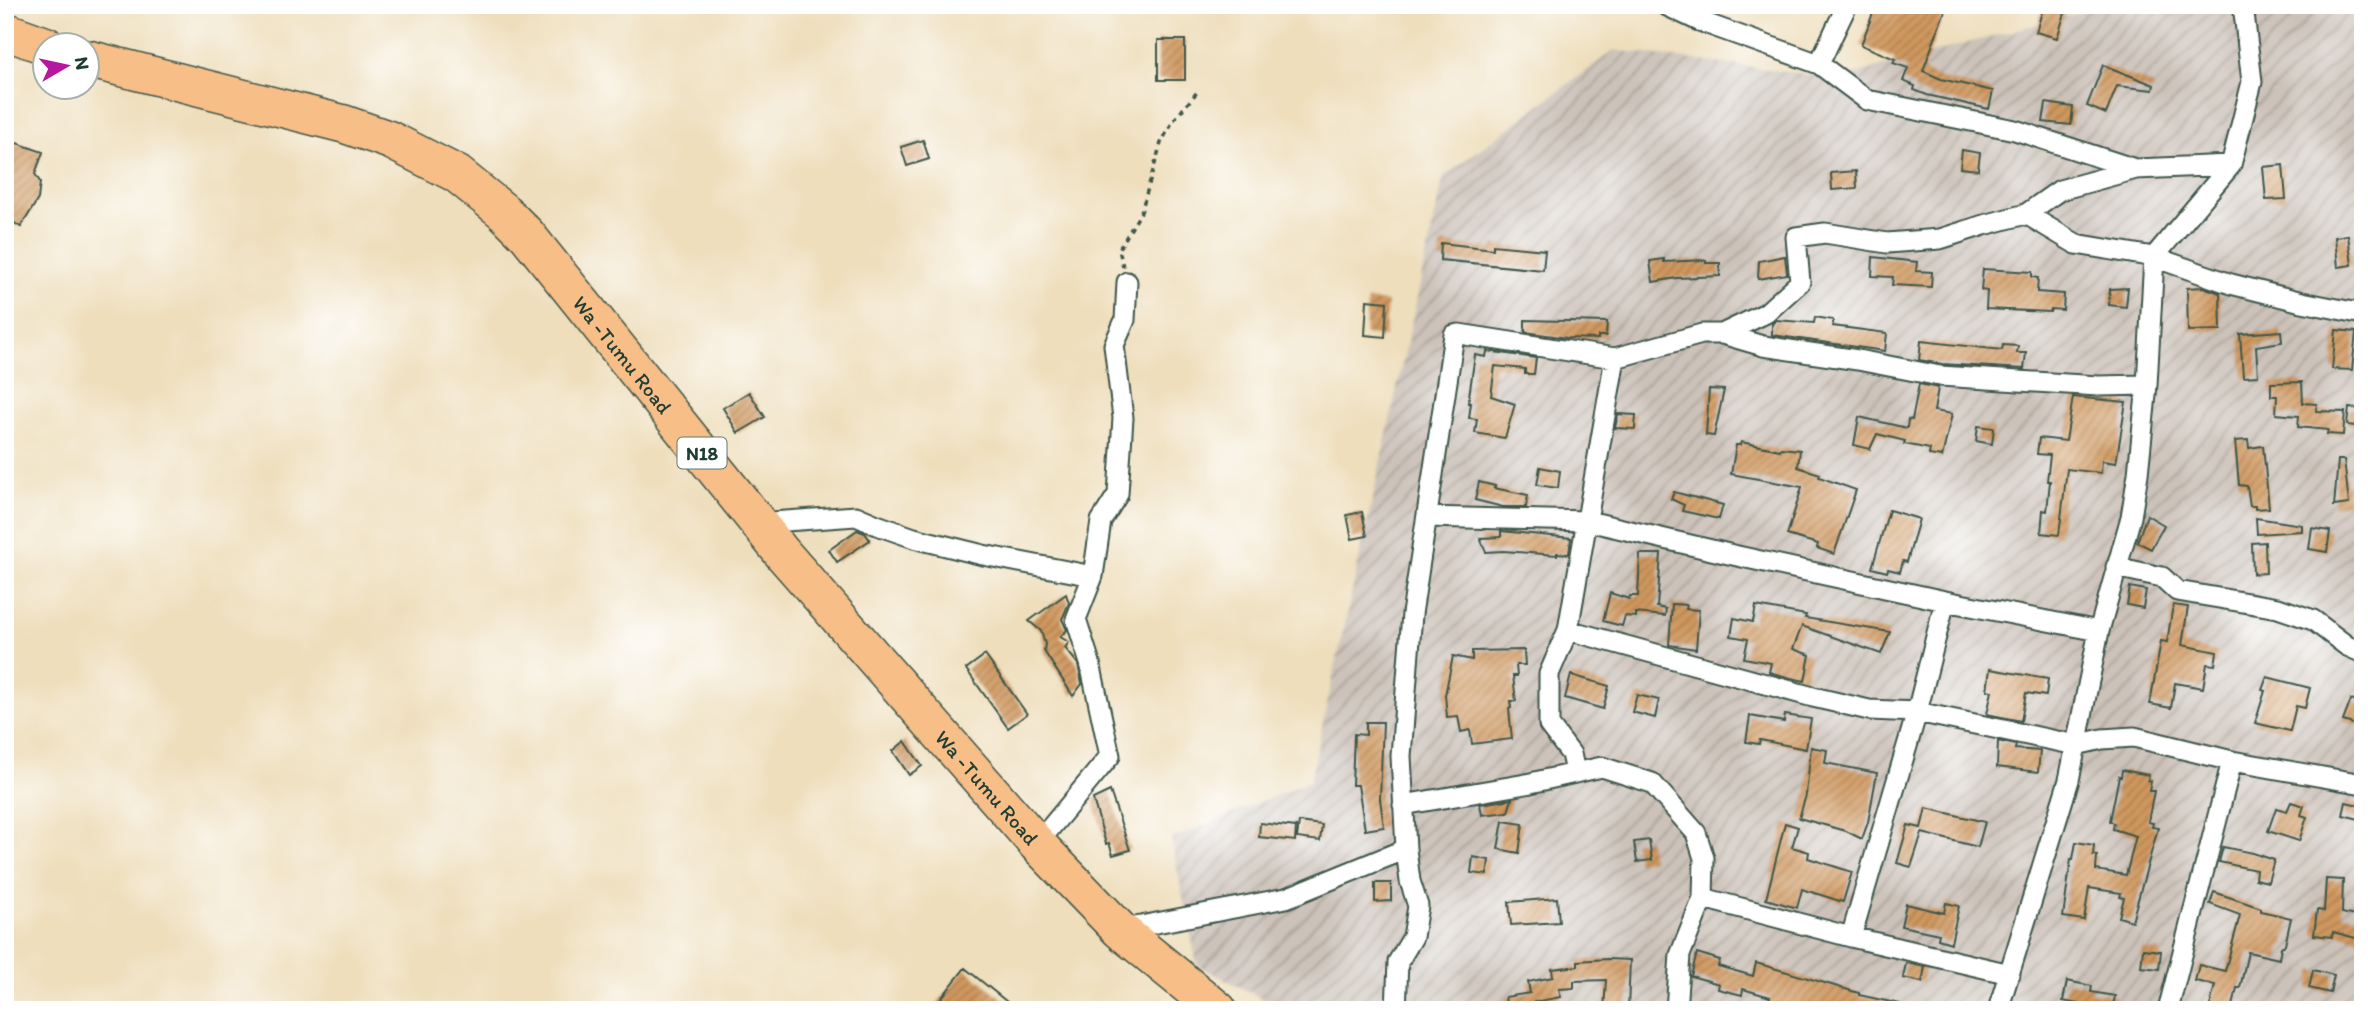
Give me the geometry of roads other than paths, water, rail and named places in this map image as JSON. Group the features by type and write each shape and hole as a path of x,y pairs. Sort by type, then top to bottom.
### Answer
{"highway":[{"path":"5,31 32,41"},
{"name":"Wa -Tumu Road","path":"102,63 344,124 409,148 457,174 504,212 527,236 783,554 1037,844 1120,930 1218,1010"}],"street":[{"path":"1665,5 1819,64 1867,100 2015,130 2136,169"},
{"path":"1819,64 1847,5"},
{"path":"1998,1010 2069,780 2099,631 2131,517 2147,385 2154,257 2231,164 2252,82 2244,13 2246,5"},
{"path":"1722,334 1766,313 1800,282 1796,237 1825,233 1887,243 1940,239 2026,215 2060,190 2136,169 2231,164"},
{"path":"2026,215 2076,244 2154,257 2231,284 2363,314"},
{"path":"1037,844 1110,756 1090,663 1076,618 1093,576 1101,521 1118,494 1123,418 1114,345 1125,320 1127,282"},
{"path":"1396,1010 1398,962 1413,937 1418,918 1406,849 1401,755 1412,614 1454,335 1615,358 1702,334 1722,334 1763,346 1940,376 2098,386 2147,385"},
{"path":"1575,772 1571,754 1549,725 1549,674 1569,630 1615,358"},
{"path":"758,523 856,516 877,526 937,544 1093,576"},
{"path":"1427,517 1588,521 1945,601 2099,631"},
{"path":"2116,567 2162,577 2177,591 2278,608 2313,620 2347,646 2363,653"},
{"path":"1851,937 1917,712 1945,601"},
{"path":"1569,630 1869,710 1917,712 2076,744 2134,737 2232,761 2363,784"},
{"path":"2168,1010 2232,761"},
{"path":"1403,805 1526,784 1602,767 1652,783 1696,833 1704,858 1703,898 1680,955 1676,1010"},
{"path":"1120,930 1286,898 1406,849"},
{"path":"1703,898 1851,937 2010,974"}]}
